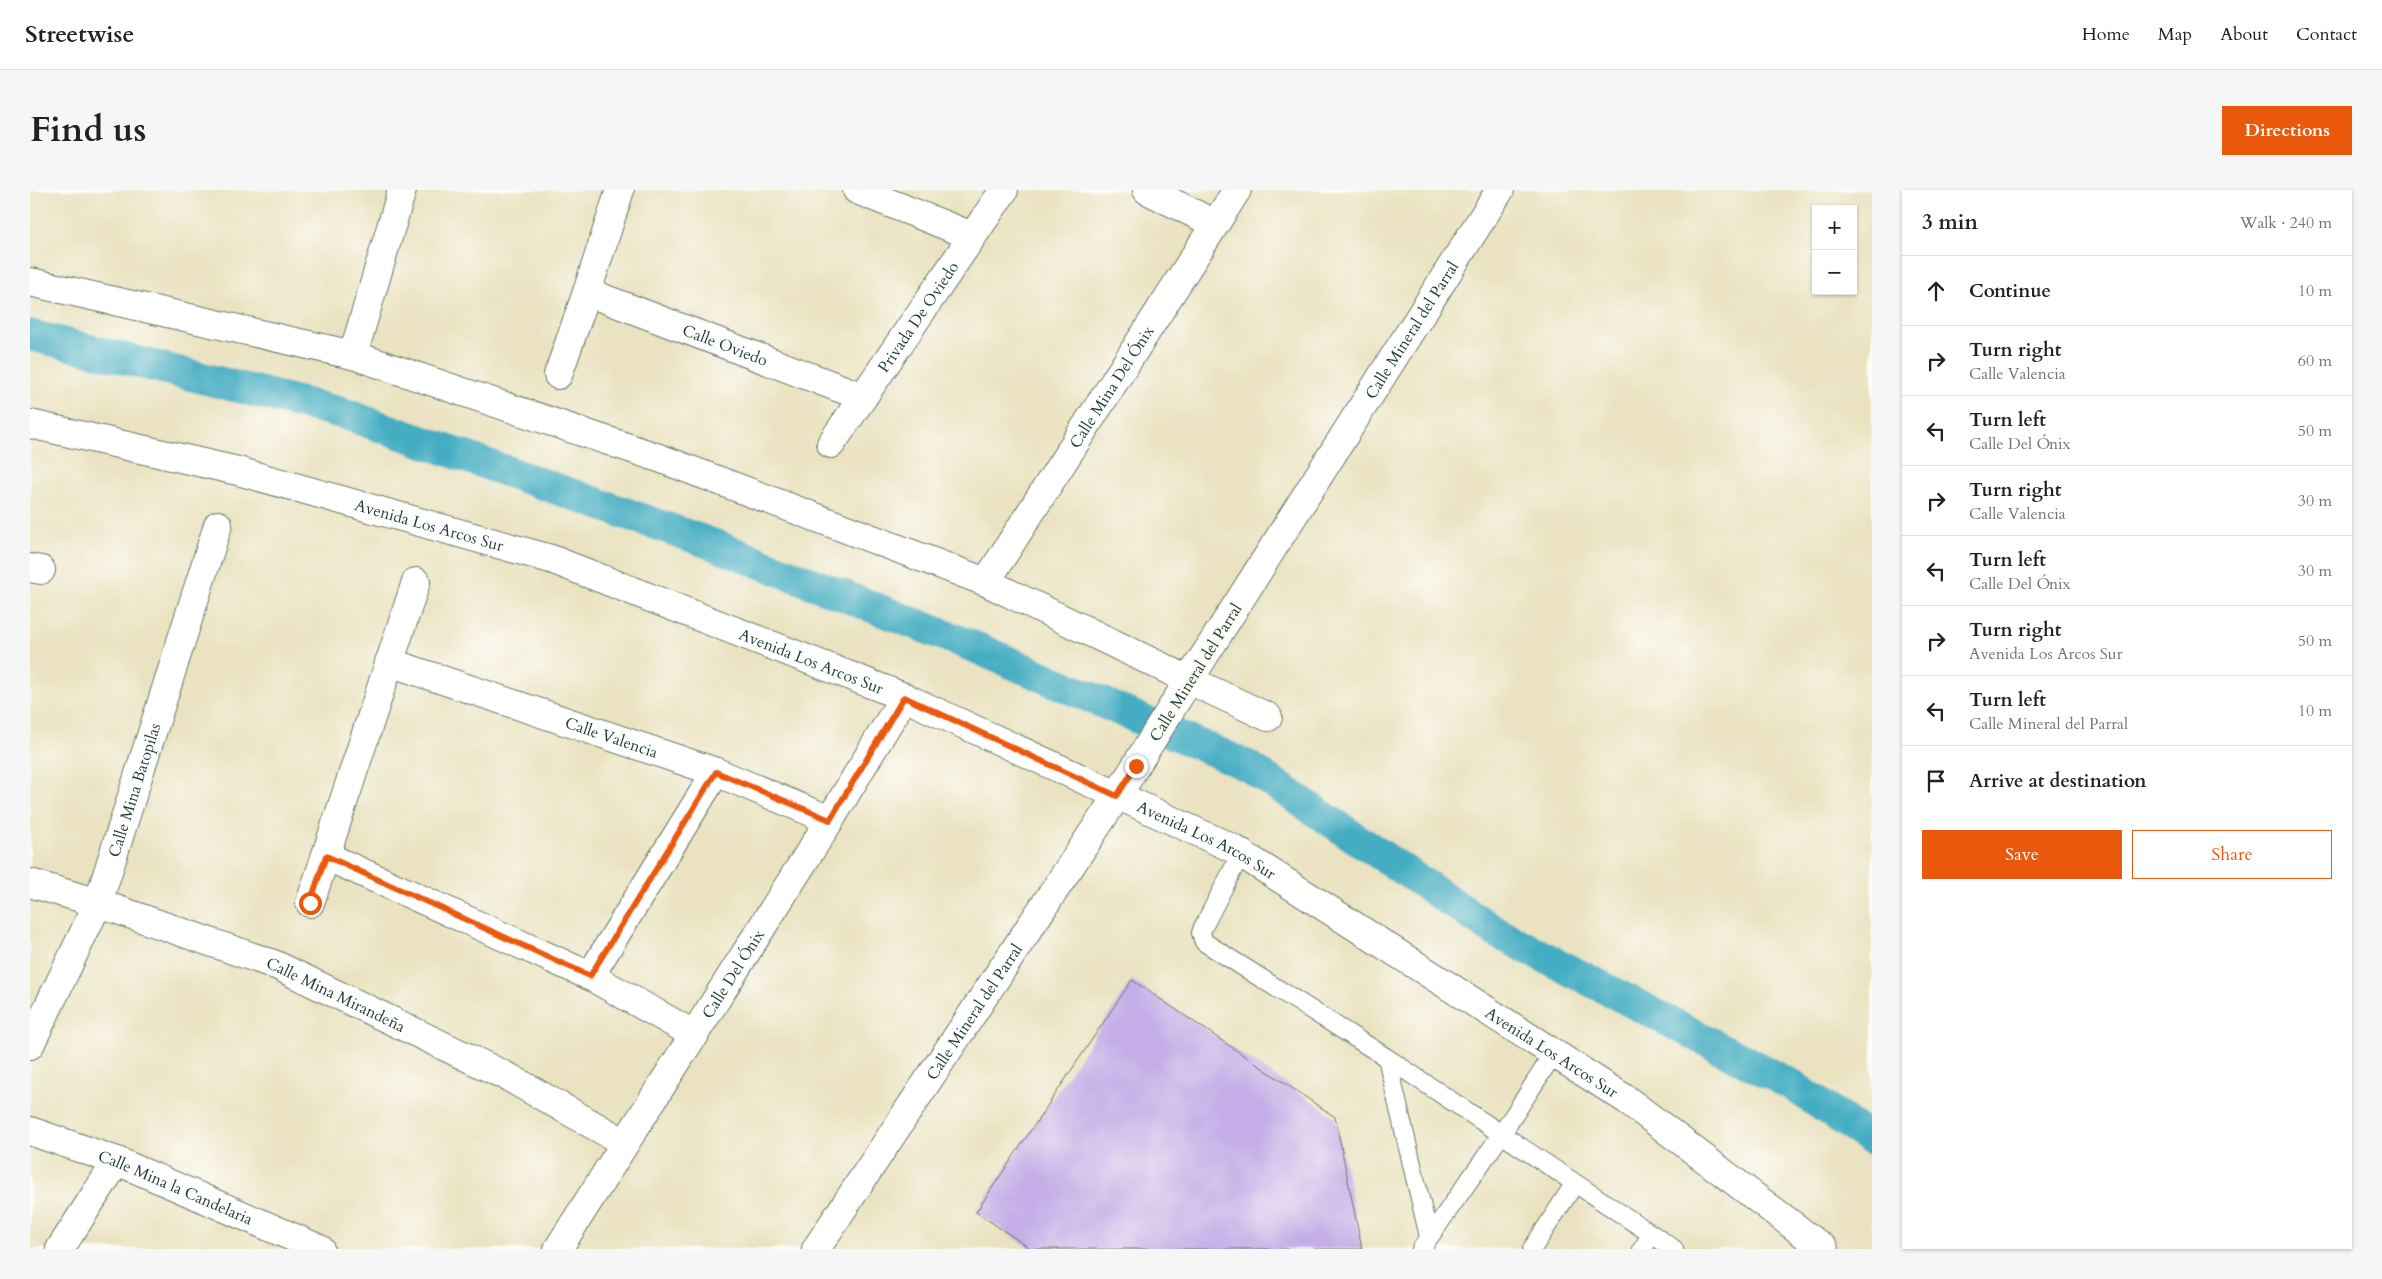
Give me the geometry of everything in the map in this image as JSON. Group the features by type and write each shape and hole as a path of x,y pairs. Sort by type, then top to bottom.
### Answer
{"street":[{"path":"353,355 402,190"},
{"path":"558,375 588,292 620,190"},
{"path":"857,190 972,236"},
{"name":"Privada De Oviedo","path":"831,444 1004,190"},
{"path":"1148,190 1215,224"},
{"name":"Calle Mina Del Ónix","path":"986,582 1237,190"},
{"name":"Calle Mineral del Parral","path":"816,1249 1117,796 1500,190"},
{"path":"30,282 353,355 659,458 986,582 1268,717"},
{"name":"Calle Oviedo","path":"588,292 863,397"},
{"name":"Avenida Los Arcos Sur","path":"30,424 238,471 550,560 904,697 1241,854 1627,1100 1824,1249"},
{"name":"Calle Mina Batopilas","path":"30,1045 98,903 218,525"},
{"path":"310,903 416,582"},
{"name":"Calle Valencia","path":"389,662 716,772 830,820"},
{"name":"Calle Del Ónix","path":"558,1249 830,820 904,697"},
{"path":"590,976 716,772"},
{"path":"326,856 590,976 695,1035"},
{"name":"Calle Mina Mirandeña","path":"30,883 98,903 276,965 510,1078 625,1143"},
{"name":"Calle Mina la Candelaria","path":"30,1131 117,1161 316,1248"},
{"path":"60,1249 117,1161"}],"lane":[{"path":"1241,854 1203,927 1201,933 1204,942 1387,1058 1674,1249"},
{"path":"1425,1243 1501,1135 1554,1053"},
{"path":"1387,1058 1425,1243"},
{"path":"1532,1249 1575,1183"},
{"path":"1642,1249 1652,1234"}],"building":[{"path":"1132,980 1335,1117 1362,1249 1031,1249 976,1212"}],"waterway":[{"path":"30,335 342,413 712,544 977,648 1248,766 1496,932 1792,1085 1872,1140"}],"route":[{"path":"310,903 326,856 590,976 716,772 830,820 904,697 1117,796 1136,766"}]}
